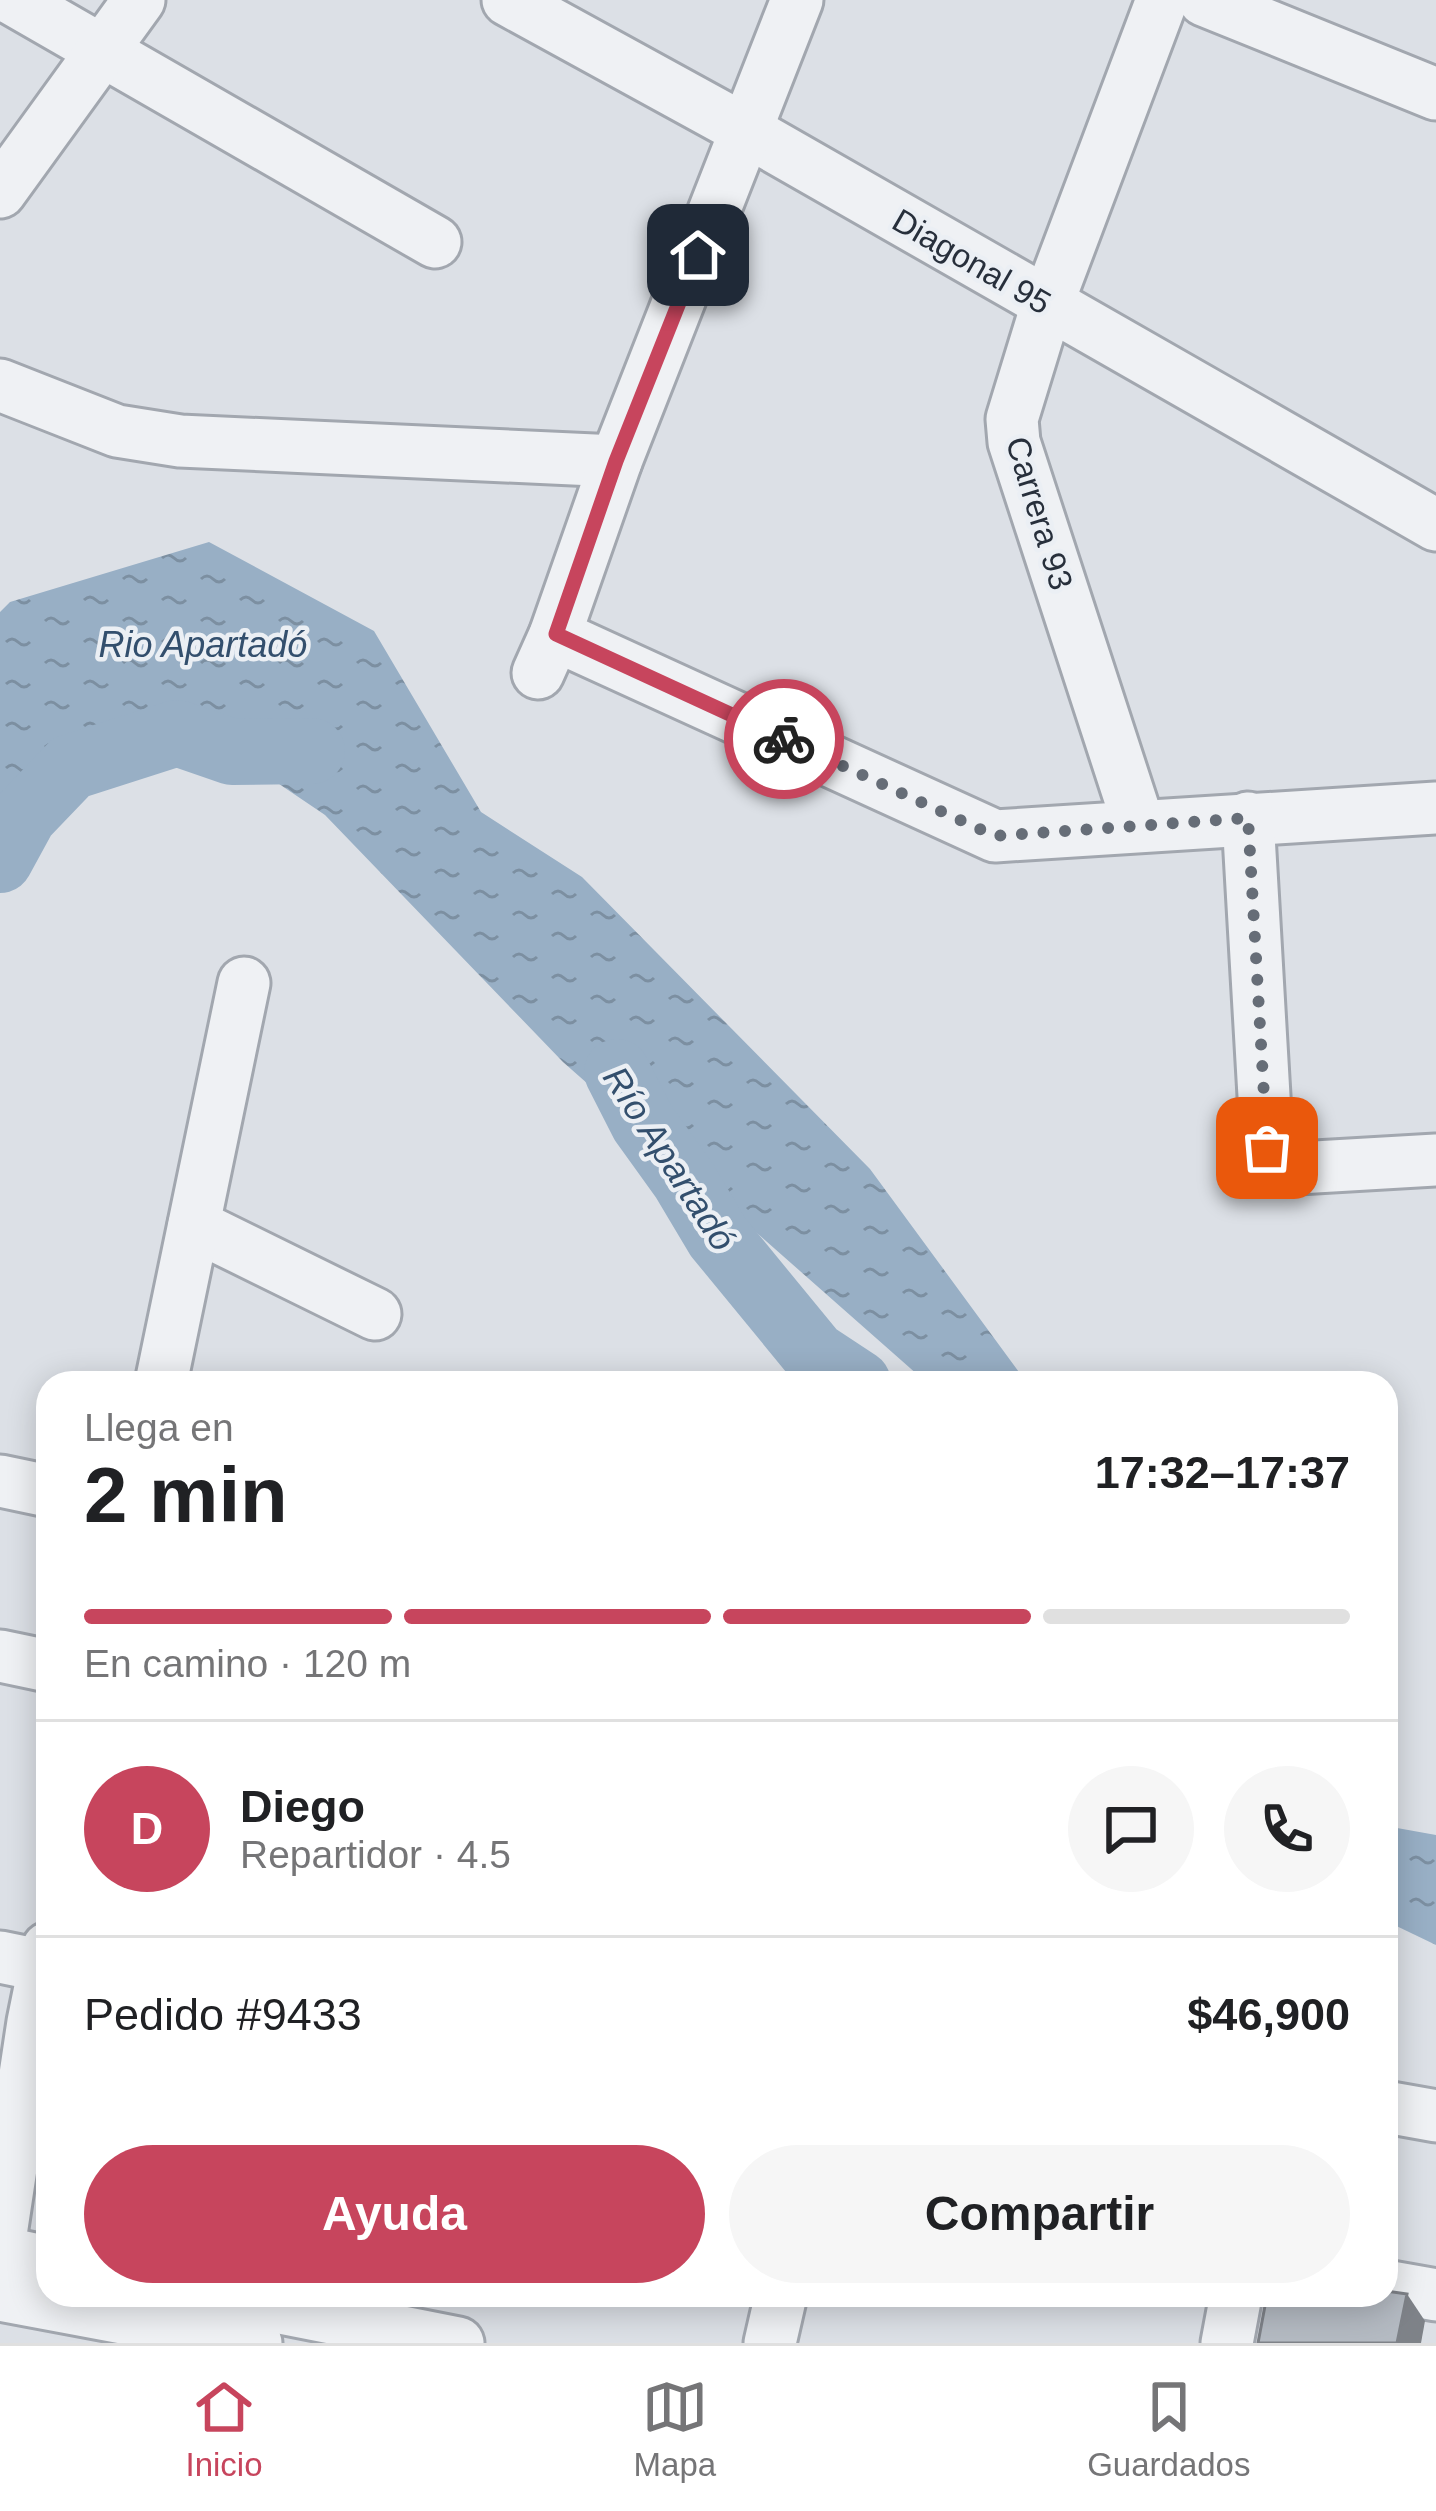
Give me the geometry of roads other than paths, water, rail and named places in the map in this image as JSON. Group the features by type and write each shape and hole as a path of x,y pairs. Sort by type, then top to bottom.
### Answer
{"street":[{"path":"14,0 436,242"},
{"path":"0,192 139,0"},
{"name":"Diagonal 95","path":"508,0 747,131 1436,525"},
{"path":"796,0 616,461 547,654 995,836 1436,808"},
{"name":"Carrera 93","path":"1139,826 1014,442 1012,418 1047,305 1162,0"},
{"path":"1204,0 1436,94"},
{"path":"0,385 117,431 180,440 616,461"},
{"path":"1248,818 1267,1148 1280,1164 1298,1168 1436,1160"},
{"path":"163,1371 244,982"},
{"path":"194,1225 375,1314"},
{"path":"0,1481 36,1488"},
{"path":"0,1656 36,1664"},
{"path":"31,1957 36,1994"},
{"path":"0,2241 36,2045"},
{"path":"1398,2109 1436,2116"},
{"path":"0,2252 36,2260"},
{"path":"1398,2288 1436,2295"},
{"path":"0,2295 36,2299"},
{"path":"109,2307 191,2316 312,2307"},
{"path":"330,2307 458,2343"},
{"path":"770,2343 778,2307"},
{"path":"1227,2343 1234,2307"},
{"path":"191,2316 256,2343"}],"water":[{"name":"Rio Apartadó","path":"209,542 374,631 481,812 582,877 870,1169 1018,1371 913,1371 563,1062 325,815 232,752 177,733 128,749 24,816 0,852 0,612 10,602"},
{"path":"1398,1828 1436,1835 1436,1945 1398,1927"}],"waterway":[{"name":"Río Apartadó","path":"0,860 24,816 71,767 177,733 232,752 312,751"},
{"name":"Río Apartadó","path":"617,1072 643,1123 718,1237 814,1354 840,1371"}]}
